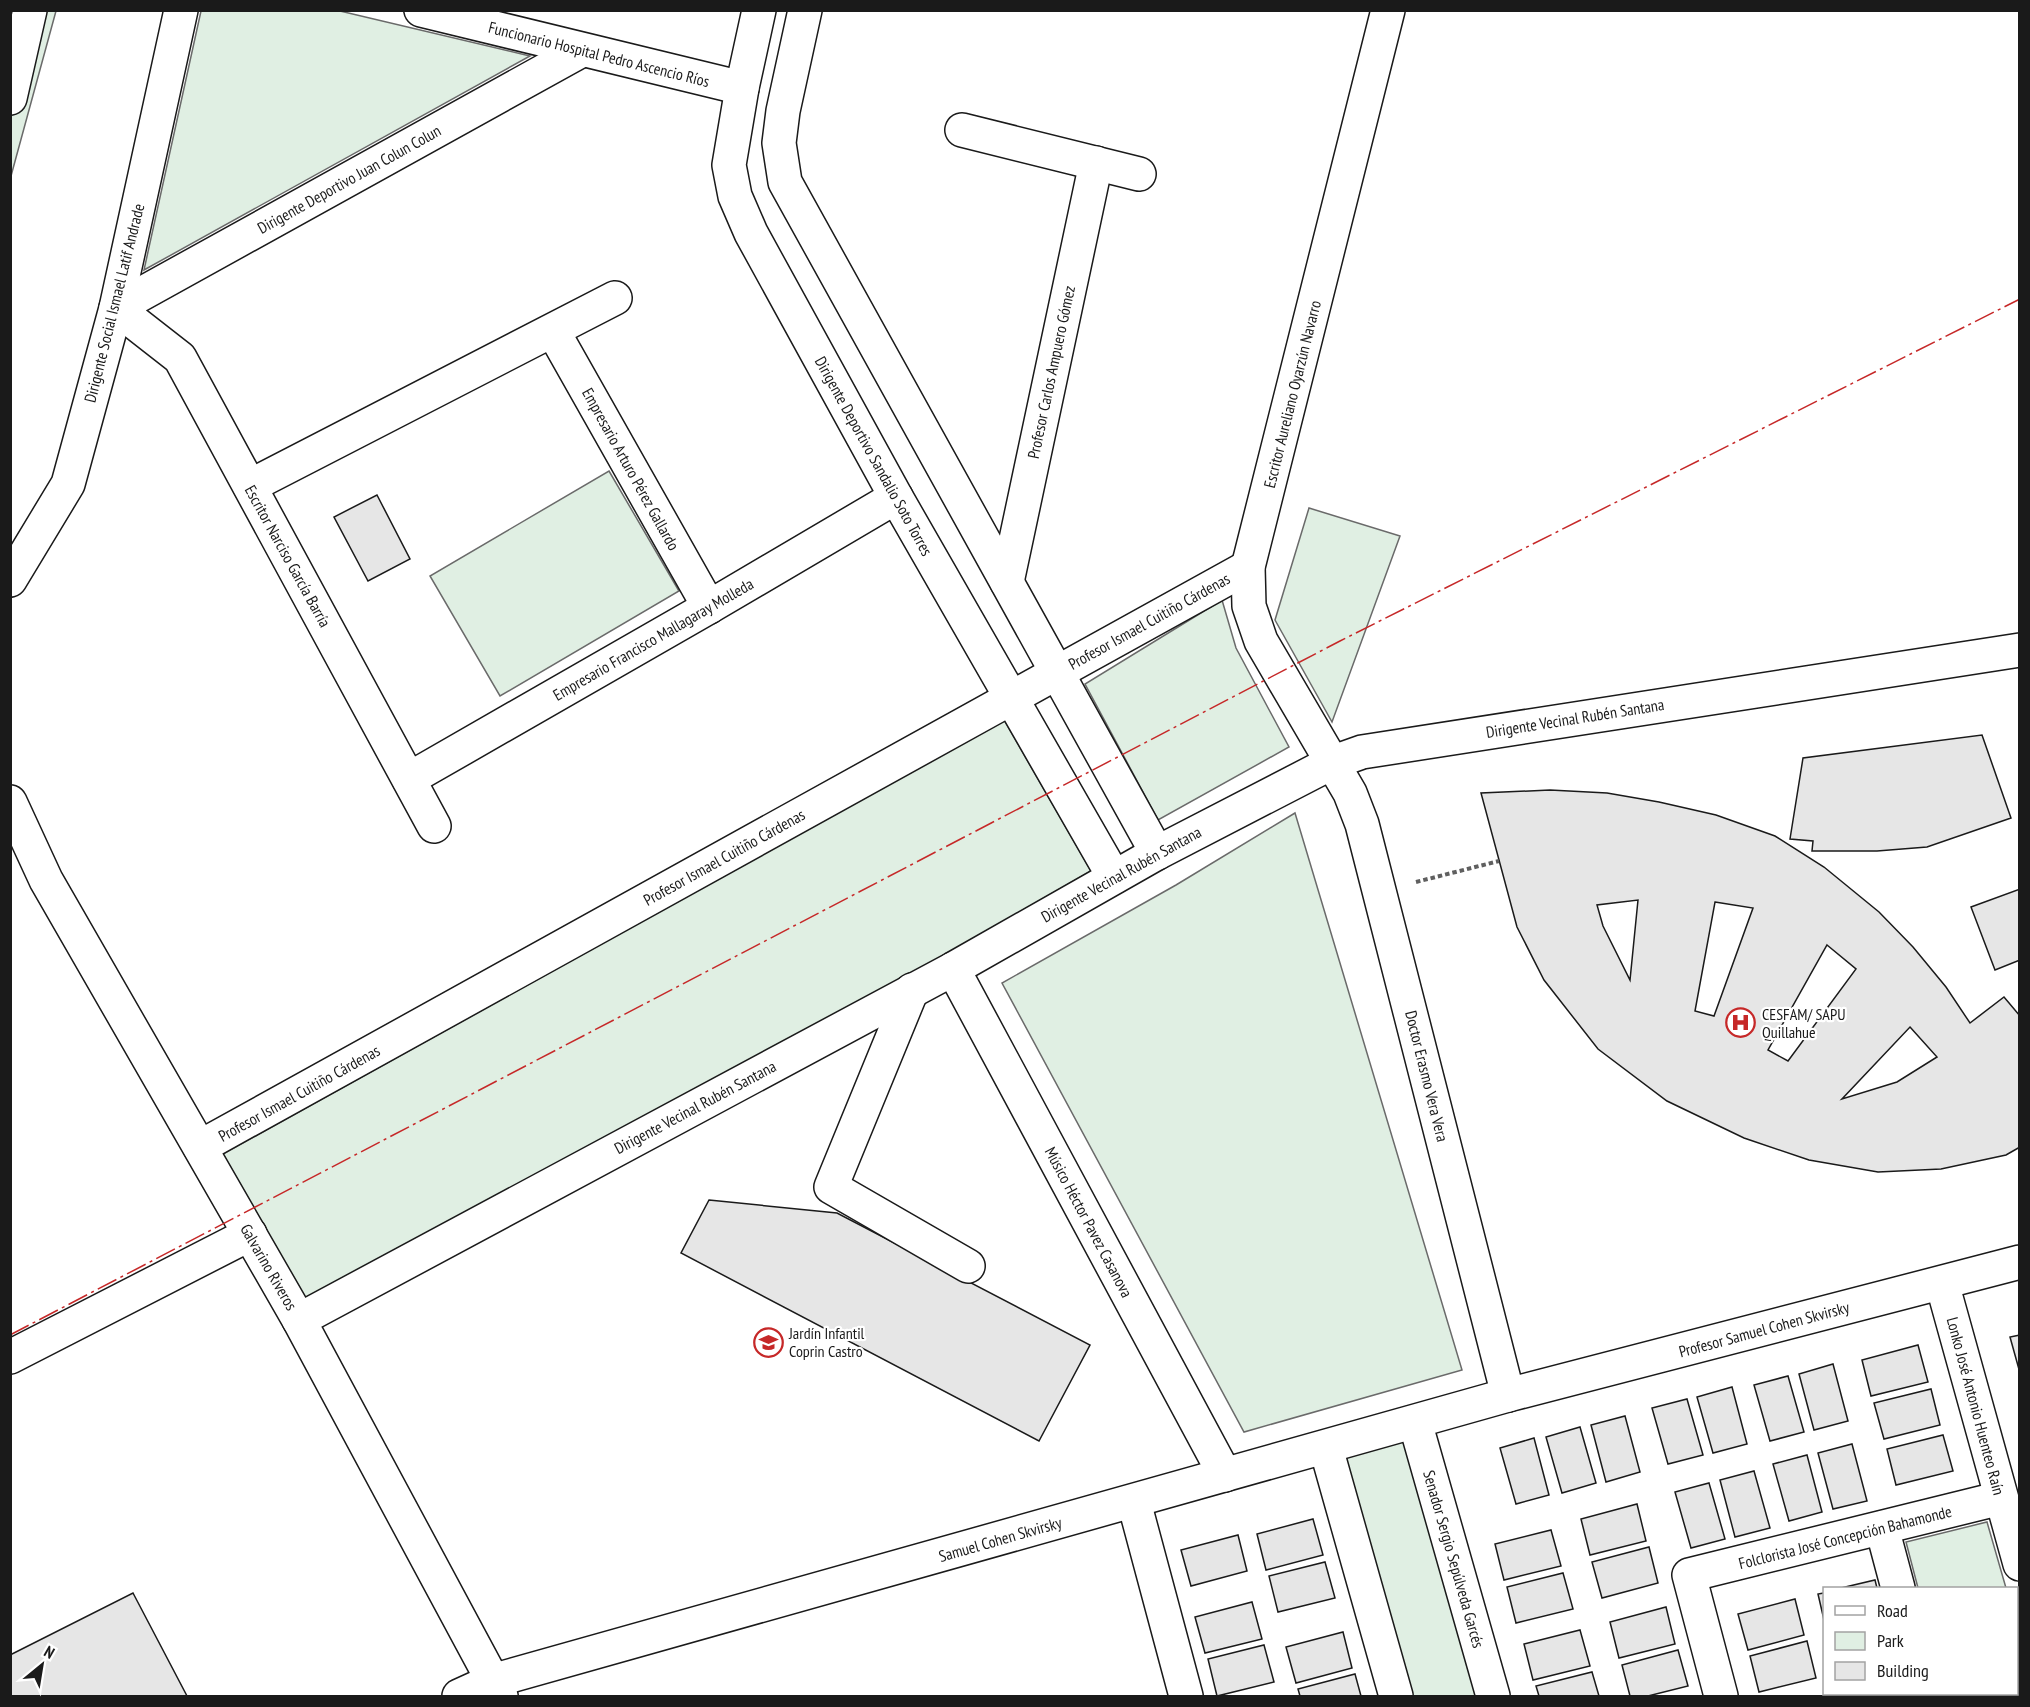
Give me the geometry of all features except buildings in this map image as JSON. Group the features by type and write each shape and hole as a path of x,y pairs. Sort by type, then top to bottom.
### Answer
{"street":[{"path":"10,98 30,10"},
{"name":"Dirigente Social Ismael Latif Andrade","path":"10,580 68,484 116,308 181,10"},
{"name":"Funcionario Hospital Pedro Ascencio Ríos","path":"421,10 742,88"},
{"name":"Dirigente Deportivo Sandalio Soto Torres","path":"759,10 742,88 729,165 735,196 751,232 896,497 1114,877"},
{"path":"805,10 783,111 779,143 785,182 1157,853"},
{"name":"Escritor Aureliano Oyarzún Navarro","path":"1331,764 1261,641 1249,606 1248,567 1388,10"},
{"name":"Dirigente Deportivo Juan Colun Colun","path":"116,308 582,50"},
{"path":"962,130 1140,174"},
{"name":"Profesor Carlos Ampuero Gómez","path":"1007,582 1095,163"},
{"path":"250,486 615,298"},
{"name":"Escritor Narciso García Barría","path":"116,308 180,358 434,826"},
{"name":"Empresario Arturo Pérez Gallardo","path":"553,331 709,607"},
{"name":"Empresario Francisco Mallagaray Molleda","path":"409,779 896,497"},
{"name":"Profesor Ismael Cuitiño Cárdenas","path":"200,1147 1248,567"},
{"name":"Dirigente Vecinal Rubén Santana","path":"299,1320 953,969 1157,853 1331,764 1362,752 2019,650"},
{"name":"Doctor Erasmo Vera Vera","path":"1331,764 1350,793 1362,824 1508,1395"},
{"path":"10,802 46,880"},
{"name":"Galvarino Riveros","path":"10,858 46,880 299,1320 497,1689"},
{"name":"Músico Héctor Pavez Casanova","path":"953,969 1225,1475"},
{"path":"912,990 831,1187 968,1266"},
{"path":"10,1357 250,1234"},
{"name":"Profesor Samuel Cohen Skvirsky","path":"1508,1395 2019,1262"},
{"name":"Lonko José Antonio Huenteo Raín","path":"1942,1283 2019,1564"},
{"name":"Samuel Cohen Skvirsky","path":"459,1696 497,1689 1225,1475 1508,1395"},
{"name":"Senador Sergio Sepúlveda Garcés","path":"1415,1422 1493,1696"},
{"path":"1326,1448 1396,1696"},
{"name":"Folclorista José Concepción Bahamonde","path":"1721,1696 1689,1575 2001,1498"},
{"path":"1134,1502 1186,1696"},
{"path":"1882,1528 1898,1587"}],"path":[{"path":"1380,891 1499,861"}],"green space":[{"path":"11,11 56,11 11,176"},
{"path":"201,11 340,11 530,56 144,270"},
{"path":"609,471 679,591 500,696 430,576"},
{"path":"1309,508 1400,536 1332,722 1275,620"},
{"path":"1222,600 1236,648 1289,747 1158,820 1085,684"},
{"path":"1004,720 1091,871 945,955 305,1298 223,1154"},
{"path":"1295,813 1462,1370 1244,1432 1002,983 1176,885"},
{"path":"1407,1437 1480,1696 1407,1696 1341,1456"},
{"path":"1987,1522 2006,1587 1918,1587 1906,1542"},
{"path":"2018,1631 2020,1638 2019,1696 1948,1696 2018,1695"}],"power":[{"path":"10,1335 1340,641 2020,299"}],"place":[{"name":"CESFAM/ SAPU Quillahue","path":"1741,1023"},
{"name":"Jardín Infantil Coprin Castro","path":"768,1342"}]}
